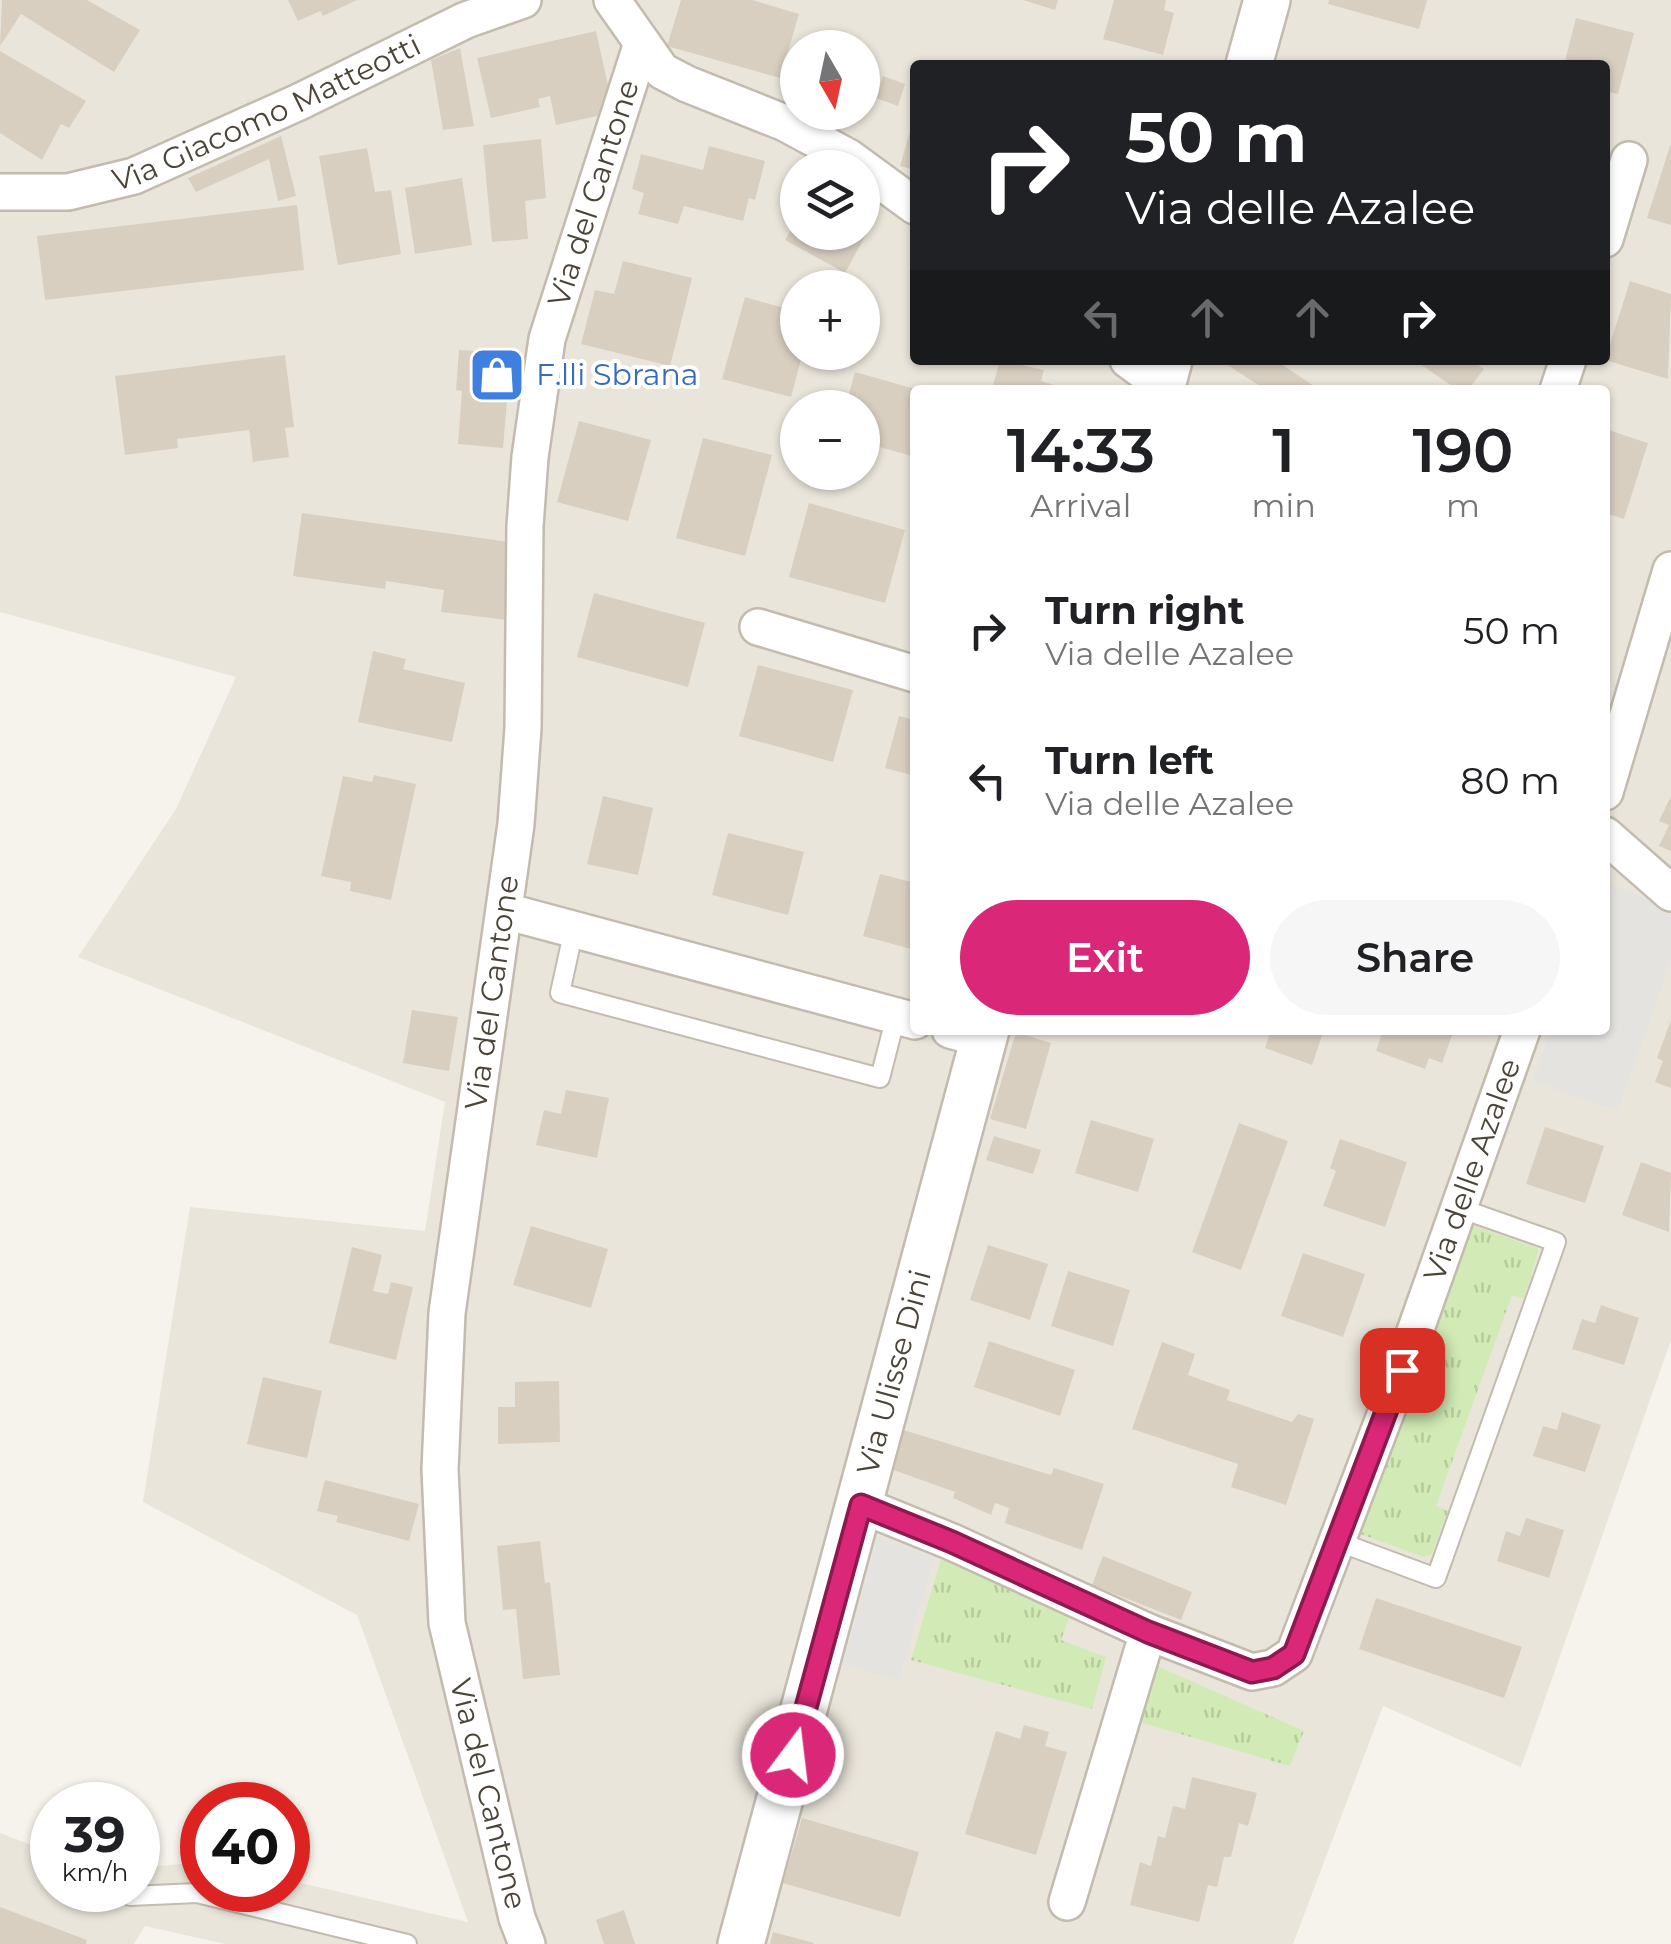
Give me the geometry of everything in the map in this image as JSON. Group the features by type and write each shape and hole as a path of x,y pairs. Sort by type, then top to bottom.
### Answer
{"street":[{"name":"Via Giacomo Matteotti","path":"0,192 68,192 134,176 299,102 466,20 523,0"},
{"path":"612,0 662,70 785,123 848,157 910,202"},
{"path":"1251,60 1267,0"},
{"name":"Via del Cantone","path":"527,1944 517,1918 447,1623 440,1468 447,1313 505,911 522,748 525,526 540,375 547,340 642,46"},
{"path":"1610,223 1630,160"},
{"path":"1610,775 1671,570"},
{"path":"758,627 910,673"},
{"path":"1610,839 1671,893"},
{"path":"505,911 906,1018"},
{"name":"Via Ulisse Dini","path":"742,1944 861,1505 973,1035"},
{"name":"Via delle Azalee","path":"861,1505 1148,1632 1252,1672 1273,1668 1294,1654 1339,1542 1520,1035"},
{"path":"1066,1902 1148,1632"}],"lane":[{"path":"574,929 560,993 578,998 880,1078 906,1018"},
{"path":"1339,1542 1436,1578 1556,1242 1460,1208"},
{"path":"160,1895 197,1893 407,1944"}],"shaded area":[{"path":"0,0 1671,0 1671,1340 1521,1767 1383,1706 1293,1944 225,1944 145,1926 134,1944 0,1944 0,1833 30,1845 30,1912 160,1912 160,1866 180,1864 180,1912 310,1912 310,1885 468,1922 357,1615 143,1502 190,1207 425,1231 445,1102 78,957 176,809 236,677 0,612"},
{"path":"1610,885 1658,902 1671,919 1671,961 1618,1111 1532,1081 1549,1035 1610,1035"},
{"path":"878,1536 934,1559 899,1681 843,1664"}],"green space":[{"path":"1471,1225 1539,1249 1524,1299 1512,1295 1436,1506 1448,1511 1432,1554 1424,1557 1360,1534"},
{"path":"941,1559 1070,1616 1061,1640 1106,1657 1092,1709 911,1660"},
{"path":"1150,1663 1304,1731 1290,1766 1133,1720"}],"building":[{"path":"2,0 87,0 140,30 114,72 21,14 0,46"},
{"path":"288,0 357,0 323,16 320,11 298,21"},
{"path":"681,0 752,0 799,14 794,30 780,30 780,78 667,46"},
{"path":"1023,0 1058,0 1055,10"},
{"path":"1114,0 1166,0 1164,10 1174,13 1163,55 1103,39"},
{"path":"1329,0 1427,0 1419,29 1328,4"},
{"path":"1576,18 1634,33 1618,94 1610,92 1610,60 1565,60"},
{"path":"596,31 612,104 602,115 556,125 550,96 538,99 540,107 491,118 477,58"},
{"path":"460,48 474,126 443,130 431,60"},
{"path":"0,51 86,101 69,128 61,124 42,160 0,133"},
{"path":"883,76 905,84 898,106 880,99"},
{"path":"910,132 910,169 900,166"},
{"path":"281,136 296,196 278,201 269,159 196,192 188,178"},
{"path":"541,139 546,198 525,201 528,239 492,242 483,145"},
{"path":"709,146 765,161 755,200 749,198 743,221 684,206 678,224 638,214 644,193 632,189 641,154 703,170"},
{"path":"1671,146 1671,225 1647,218"},
{"path":"367,148 375,192 391,190 401,254 338,265 319,156"},
{"path":"462,178 472,245 415,254 405,188"},
{"path":"297,205 304,270 45,300 37,236"},
{"path":"803,250 858,250 847,270"},
{"path":"623,261 692,278 670,366 581,344 595,290 614,294"},
{"path":"1630,281 1671,294 1668,379 1610,362 1610,344"},
{"path":"745,297 780,307 780,370 798,370 793,390 780,390 780,394 722,379"},
{"path":"459,350 511,353 503,448 458,444 462,391 456,390"},
{"path":"285,355 294,427 285,428 289,457 253,462 249,430 177,439 178,448 125,455 115,376"},
{"path":"999,365 1022,365 1044,370 1041,381 1054,385 993,385"},
{"path":"1228,365 1282,365 1312,385 1258,385"},
{"path":"1421,365 1478,365 1484,369 1472,385 1451,385"},
{"path":"855,372 910,388 910,456 880,447 880,390 850,390"},
{"path":"579,421 651,440 628,521 557,502"},
{"path":"1610,431 1648,443 1624,519 1610,515"},
{"path":"703,438 772,455 745,556 676,538"},
{"path":"809,503 905,530 885,603 789,577"},
{"path":"302,513 509,542 508,620 441,612 444,590 386,581 385,589 293,576"},
{"path":"594,593 705,623 688,687 577,657"},
{"path":"373,651 406,659 403,669 465,683 452,742 358,722"},
{"path":"758,665 853,690 833,762 739,736"},
{"path":"899,716 910,719 910,775 885,768"},
{"path":"374,775 416,784 391,900 350,891 351,882 321,876 343,776 372,782"},
{"path":"603,796 653,808 638,875 587,864"},
{"path":"1671,796 1671,851 1659,846 1669,825 1659,821"},
{"path":"728,833 804,852 788,915 712,895"},
{"path":"880,874 910,882 910,949 863,936"},
{"path":"412,1010 458,1017 449,1071 403,1063"},
{"path":"1671,1020 1671,1088 1655,1082 1663,1061 1657,1058"},
{"path":"1015,1035 1051,1043 1026,1129 990,1119"},
{"path":"1269,1035 1322,1035 1312,1065 1265,1048"},
{"path":"1381,1035 1452,1035 1442,1063 1429,1058 1425,1069 1376,1051"},
{"path":"566,1090 609,1098 597,1158 536,1145 544,1110 561,1114"},
{"path":"1091,1120 1154,1139 1138,1192 1075,1173"},
{"path":"1239,1123 1288,1141 1241,1270 1192,1252"},
{"path":"1545,1127 1604,1146 1585,1203 1526,1184"},
{"path":"994,1136 1041,1150 1033,1174 986,1160"},
{"path":"1340,1139 1407,1162 1385,1227 1323,1206 1336,1171 1330,1168"},
{"path":"1641,1162 1671,1173 1669,1232 1622,1215"},
{"path":"531,1226 608,1249 591,1308 513,1285"},
{"path":"988,1245 1048,1264 1030,1320 970,1300"},
{"path":"352,1247 382,1255 373,1291 388,1294 391,1282 413,1287 396,1360 329,1343"},
{"path":"1303,1253 1365,1274 1343,1337 1281,1316"},
{"path":"1068,1271 1130,1290 1113,1346 1051,1326"},
{"path":"1601,1305 1639,1318 1624,1365 1572,1349 1582,1319 1595,1323"},
{"path":"989,1341 1075,1370 1060,1416 974,1387"},
{"path":"1162,1342 1195,1354 1188,1375 1230,1390 1227,1400 1292,1422 1298,1414 1314,1419 1286,1505 1231,1487 1238,1464 1132,1429"},
{"path":"263,1377 322,1391 307,1458 247,1444"},
{"path":"559,1381 560,1442 498,1444 498,1407 515,1407 515,1382"},
{"path":"1562,1412 1601,1425 1585,1472 1533,1456 1543,1426 1557,1430"},
{"path":"900,1429 1051,1475 1054,1468 1104,1484 1082,1550 1005,1523 1009,1508 995,1503 991,1515 953,1498 955,1492 888,1468"},
{"path":"325,1480 419,1504 409,1541 336,1522 338,1516 317,1511"},
{"path":"1526,1518 1564,1530 1549,1578 1497,1561 1506,1531 1520,1536"},
{"path":"540,1541 545,1583 550,1582 560,1675 523,1679 516,1609 503,1610 497,1546"},
{"path":"1103,1556 1192,1592 1181,1620 1092,1585"},
{"path":"1376,1598 1522,1647 1504,1698 1359,1649"},
{"path":"1024,1725 1049,1732 1045,1746 1067,1752 1036,1855 965,1834 996,1731 1020,1739"},
{"path":"1192,1777 1257,1793 1248,1826 1239,1823 1231,1857 1224,1857 1217,1887 1208,1885 1199,1922 1130,1905 1140,1862 1151,1866 1158,1836 1165,1838 1173,1806 1185,1809"},
{"path":"802,1818 919,1852 900,1917 783,1883"},
{"path":"0,1907 87,1940 86,1944 0,1944"},
{"path":"624,1910 635,1944 604,1944 596,1920"},
{"path":"773,1932 814,1943 814,1944 770,1944"}],"place":[{"name":"F.lli Sbrana","path":"497,375"}],"route":[{"path":"793,1755 861,1505 916,1526 1148,1632 1252,1672 1273,1668 1294,1654 1402,1370"}]}
